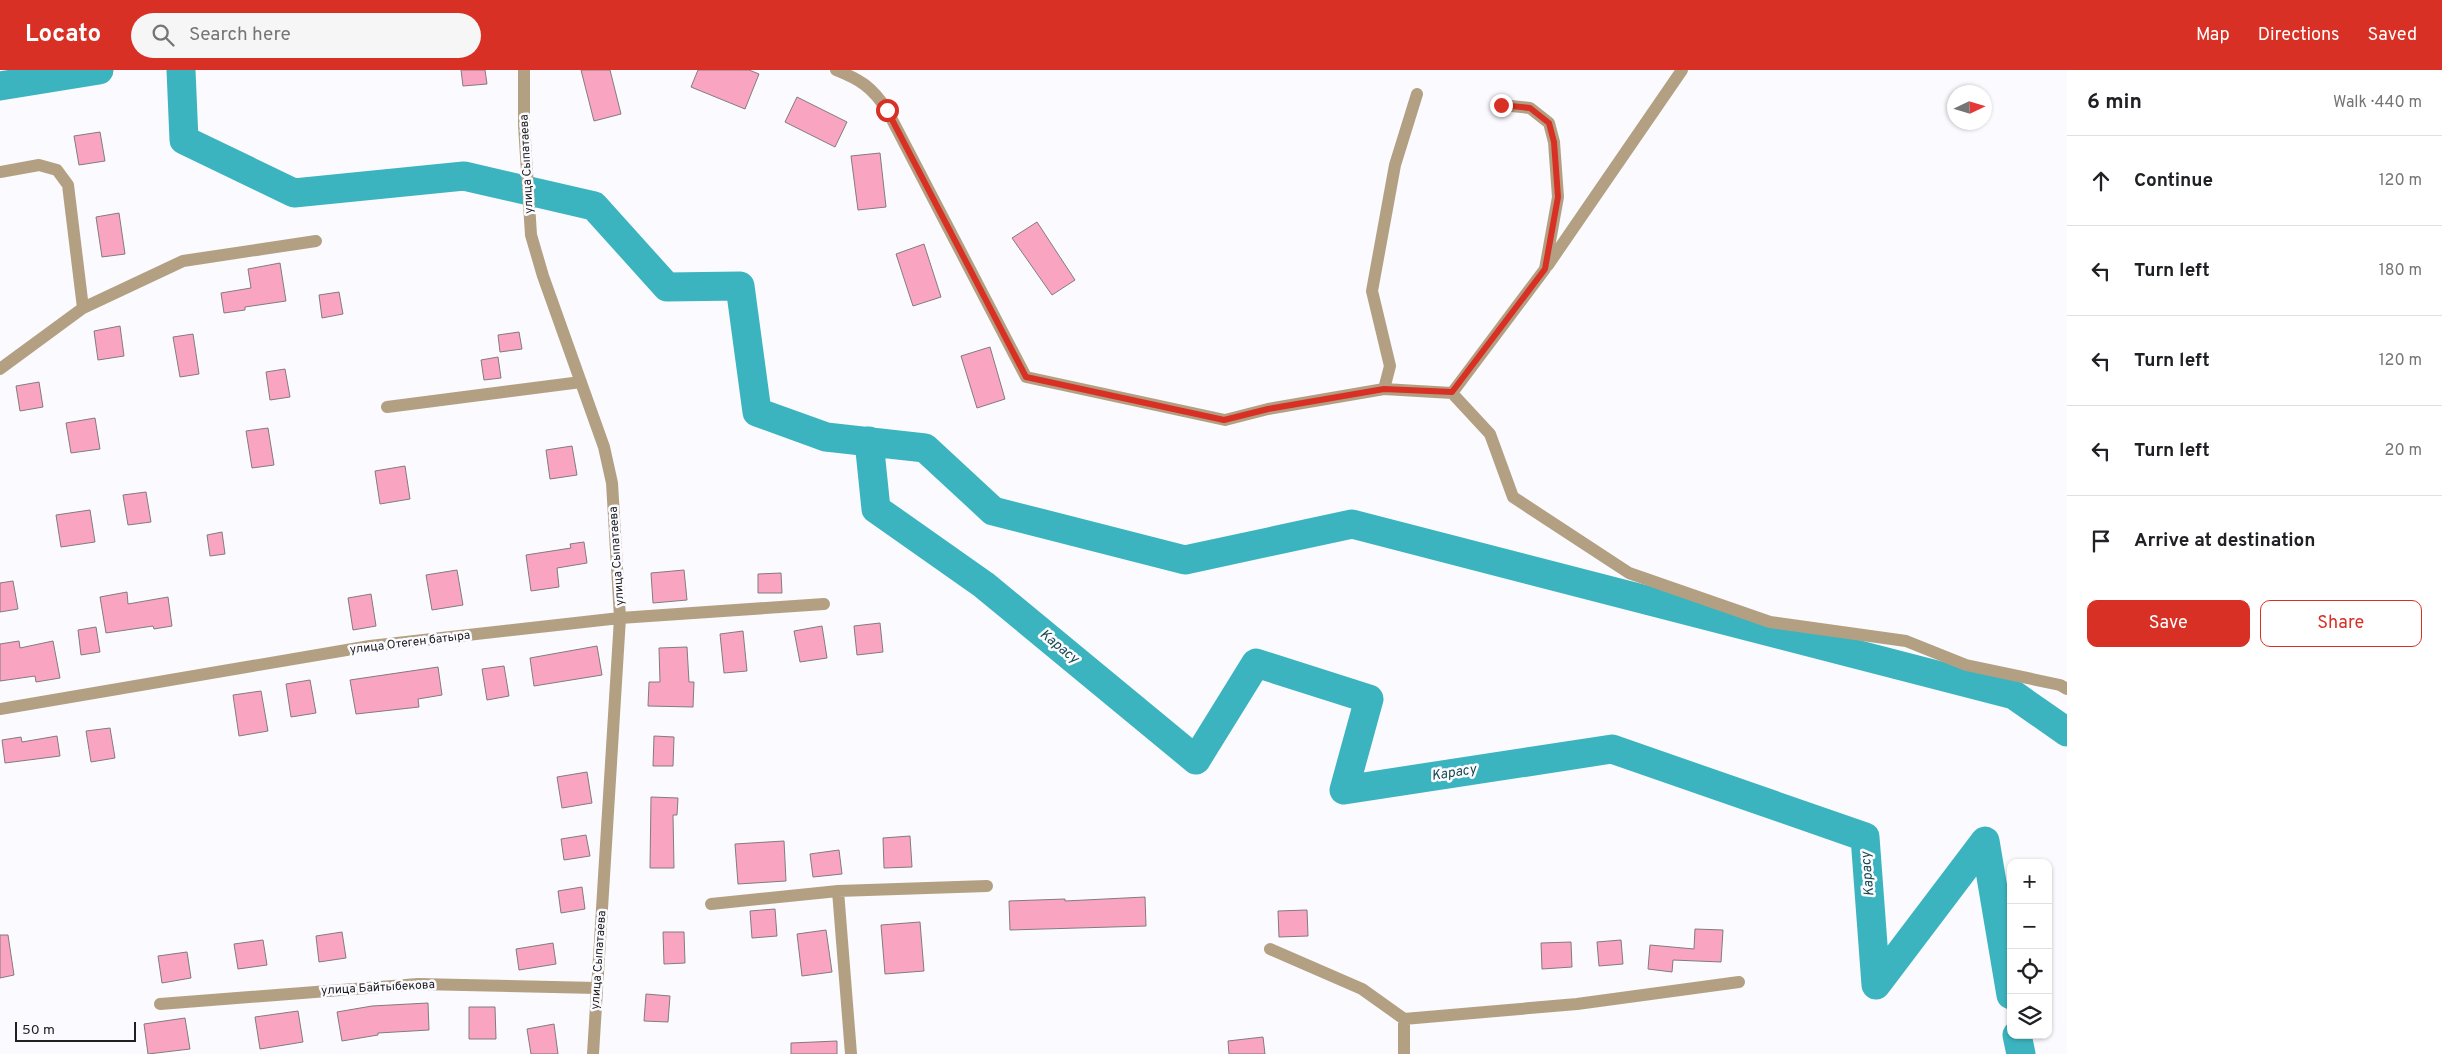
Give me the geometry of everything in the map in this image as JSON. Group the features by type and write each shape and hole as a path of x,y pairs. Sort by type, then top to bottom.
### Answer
{"street":[{"name":"улица Сыпатаева","path":"524,70 524,125 531,235 542,276 604,447 612,483 620,618 592,1054"},
{"path":"836,70 856,78 874,91 887,110 1026,377 1224,420 1268,409 1384,389 1452,392 1490,434 1513,497 1629,573 1770,622 1906,641 1966,665 2060,685 2067,689"},
{"path":"1452,392 1545,269 1682,70"},
{"path":"1384,389 1390,366 1372,291 1395,165 1417,94"},
{"path":"1501,105 1530,108 1549,123 1554,142 1558,197 1545,269"},
{"path":"0,172 39,165 57,170 68,185 83,308"},
{"path":"0,369 83,308 183,261 316,240"},
{"path":"387,407 580,382"},
{"name":"улица Отеген батыра","path":"0,709 370,646 620,618 824,604"},
{"path":"711,904 838,891 987,886"},
{"path":"838,891 851,1054"},
{"path":"1270,949 1362,989 1404,1019 1577,1004 1739,982"},
{"name":"улица Байтыбекова","path":"160,1004 418,984 597,988"},
{"path":"1404,1019 1404,1054"}],"building":[{"path":"461,70 485,70 487,84 463,86"},
{"path":"581,70 610,70 621,114 594,121"},
{"path":"698,70 749,70 759,74 745,109 691,87"},
{"path":"797,97 847,122 835,147 785,122"},
{"path":"100,132 105,161 79,165 74,136"},
{"path":"880,153 886,207 858,210 851,156"},
{"path":"119,213 125,254 102,257 96,217"},
{"path":"1037,222 1075,280 1052,295 1012,238"},
{"path":"924,244 941,297 913,306 896,254"},
{"path":"280,263 286,301 245,307 245,310 224,313 221,293 251,288 248,269"},
{"path":"339,292 343,314 322,318 319,295"},
{"path":"120,326 124,356 98,360 94,331"},
{"path":"519,332 522,349 500,352 498,335"},
{"path":"193,334 199,374 180,377 173,337"},
{"path":"990,347 1005,399 977,408 961,356"},
{"path":"498,357 501,378 484,380 481,360"},
{"path":"285,369 290,397 270,400 266,372"},
{"path":"39,382 43,407 20,411 16,386"},
{"path":"95,418 100,449 71,453 66,423"},
{"path":"268,428 274,465 252,468 246,431"},
{"path":"572,446 577,475 550,479 546,450"},
{"path":"405,466 410,499 380,504 375,471"},
{"path":"146,492 151,522 128,525 123,495"},
{"path":"90,510 95,542 61,547 56,515"},
{"path":"222,532 225,554 210,556 207,535"},
{"path":"584,542 587,563 557,568 559,587 531,591 526,555 571,548 570,544"},
{"path":"457,570 463,605 432,610 426,575"},
{"path":"684,570 687,600 653,603 651,573"},
{"path":"781,573 782,593 758,593 758,574"},
{"path":"13,581 18,609 0,612 0,583"},
{"path":"127,592 128,604 168,597 172,626 154,629 153,626 106,633 100,597"},
{"path":"371,594 376,626 353,630 348,598"},
{"path":"880,623 883,652 857,655 854,626"},
{"path":"822,626 827,658 800,662 794,631"},
{"path":"96,627 100,652 81,655 78,630"},
{"path":"743,631 747,671 724,673 720,634"},
{"path":"19,641 20,648 53,641 60,678 36,682 35,676 0,681 0,644"},
{"path":"597,646 602,675 534,686 530,658"},
{"path":"687,647 689,682 694,682 693,707 648,706 649,682 660,682 659,648"},
{"path":"504,666 509,696 487,700 482,669"},
{"path":"438,667 442,695 418,699 419,707 356,714 350,680"},
{"path":"310,680 316,713 291,717 286,684"},
{"path":"261,691 268,731 239,736 233,695"},
{"path":"110,728 115,758 91,762 86,731"},
{"path":"57,736 60,756 5,763 2,740 21,737 22,742"},
{"path":"654,736 674,737 673,766 653,766"},
{"path":"587,772 592,803 562,808 557,777"},
{"path":"651,797 678,798 677,815 673,815 674,868 650,868"},
{"path":"586,835 590,856 564,860 561,839"},
{"path":"910,836 912,867 884,868 883,838"},
{"path":"784,841 786,881 738,884 735,844"},
{"path":"839,850 842,874 813,877 810,854"},
{"path":"582,887 585,909 561,913 558,891"},
{"path":"1145,897 1146,926 1010,930 1009,901 1065,899 1065,901"},
{"path":"775,909 777,936 752,938 750,911"},
{"path":"1307,910 1308,936 1279,937 1278,911"},
{"path":"920,922 924,971 885,974 881,925"},
{"path":"1695,929 1723,930 1721,962 1673,960 1672,972 1648,969 1650,945 1694,949"},
{"path":"826,930 832,972 802,976 797,934"},
{"path":"342,932 346,958 319,962 316,936"},
{"path":"663,932 684,932 685,963 664,964"},
{"path":"0,935 8,935 14,975 0,978"},
{"path":"263,940 267,965 238,969 234,944"},
{"path":"1621,940 1623,964 1599,966 1597,942"},
{"path":"1571,942 1572,967 1542,969 1541,943"},
{"path":"553,943 556,964 519,970 516,949"},
{"path":"187,952 191,978 162,983 158,956"},
{"path":"646,994 670,996 668,1022 644,1021"},
{"path":"428,1003 429,1030 378,1033 378,1035 342,1041 337,1012 372,1006"},
{"path":"469,1007 495,1007 496,1039 469,1039"},
{"path":"298,1011 303,1042 260,1049 255,1017"},
{"path":"185,1018 190,1049 148,1054 144,1024"},
{"path":"554,1024 558,1054 531,1054 527,1029"},
{"path":"1263,1037 1265,1054 1229,1054 1228,1041"},
{"path":"837,1041 837,1054 791,1054 791,1043"}],"waterway":[{"path":"0,86 99,70"},
{"path":"181,70 184,140 294,193 464,176 594,206 667,287 740,286 757,412 826,437 925,448 993,511 1185,560 1352,524 2014,695 2067,732"},
{"name":"Карасу","path":"869,441 876,509 984,585 1196,760 1256,663 1369,699 1344,790 1612,749 1865,837 1876,985 1985,841 2011,994"},
{"name":"Карасу","path":"2018,1039 2021,1054"}],"route":[{"path":"887,110 1026,377 1224,420 1268,409 1384,389 1452,392 1545,269 1558,197 1554,142 1549,123 1530,108 1501,105"}]}
